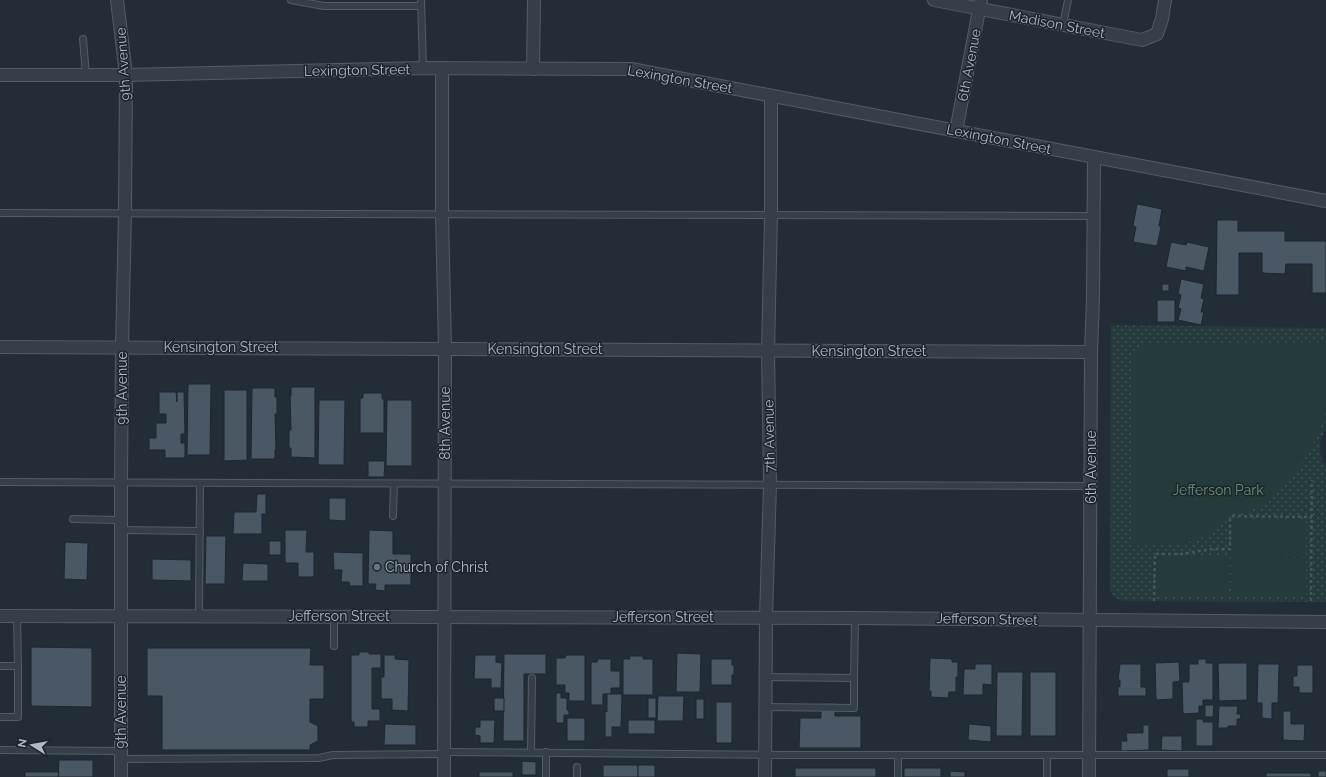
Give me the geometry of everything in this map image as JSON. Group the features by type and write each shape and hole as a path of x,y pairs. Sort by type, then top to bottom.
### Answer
{"street":[{"name":"9th Avenue","path":"117,0 126,75 122,347 120,777"},
{"path":"533,69 534,0"},
{"name":"Madison Street","path":"934,0 981,4 1063,25 1142,40 1157,34 1162,19 1165,0"},
{"name":"6th Avenue","path":"956,131 981,4"},
{"name":"Lexington Street","path":"0,75 126,75 423,68 631,69 1326,201"},
{"name":"8th Avenue","path":"442,68 442,213 445,349 443,616 444,777"},
{"name":"7th Avenue","path":"765,777 766,618 770,484 768,350 771,215 771,96"},
{"name":"6th Avenue","path":"1089,777 1091,352 1094,157"},
{"name":"Kensington Street","path":"0,347 1091,352"},
{"name":"Jefferson Street","path":"0,616 443,616 1326,622"}],"lane":[{"path":"291,0 324,6 421,3 423,68"},
{"path":"1063,25 1068,0"},
{"path":"83,39 86,75"},
{"path":"0,213 442,213 1094,216"},
{"path":"0,482 200,484 770,484 1091,486"},
{"path":"199,616 200,484"},
{"path":"393,516 394,484"},
{"path":"73,519 121,525 200,531"},
{"path":"0,717 18,717 18,616"},
{"path":"334,616 334,646"},
{"path":"765,707 854,708 855,618"},
{"path":"0,666 18,666"},
{"path":"766,677 854,678"},
{"path":"531,752 532,678"},
{"path":"0,750 120,755 319,758 333,754 531,752 1089,756 1326,755"},
{"path":"546,752 546,777"},
{"path":"898,755 898,777"},
{"path":"1047,755 1048,777"},
{"path":"577,767 577,777"}],"path":[{"path":"1311,602 1312,480"},
{"path":"1154,601 1155,554 1181,554 1213,549 1230,549 1230,519 1232,516 1312,517"}],"green space":[{"name":"Jefferson Park","path":"1111,325 1326,328 1326,429 1320,443 1320,452 1326,465 1326,602 1122,601 1112,595 1110,589"},
{"path":"1326,342 1326,410 1316,438 1307,455 1289,480 1263,505 1245,511 1232,513 1213,532 1201,538 1185,543 1133,546 1133,352 1142,344"},
{"path":"1233,518 1306,519 1306,557 1233,556"},
{"path":"1156,557 1230,557 1229,595 1156,595"},
{"path":"1233,557 1306,558 1306,596 1232,595"}],"building":[{"path":"1137,204 1162,209 1159,226 1161,227 1157,246 1133,242 1136,227 1133,226"},
{"path":"1217,220 1238,220 1238,231 1285,231 1285,241 1326,241 1326,293 1312,293 1312,264 1286,264 1285,274 1262,273 1262,253 1239,253 1239,295 1216,295"},
{"path":"1171,242 1186,245 1187,242 1209,247 1204,271 1186,267 1186,271 1166,267"},
{"path":"1181,279 1204,284 1201,298 1204,299 1201,312 1204,312 1201,325 1178,320 1181,309 1178,308 1181,295 1178,294"},
{"path":"1162,284 1169,284 1169,291 1162,291"},
{"path":"1157,300 1175,300 1175,322 1157,322"},
{"path":"188,384 211,384 210,455 187,455"},
{"path":"291,387 315,387 315,458 291,457 291,448 289,448 289,430 291,430"},
{"path":"252,388 275,388 275,397 277,397 277,414 275,414 275,459 251,459"},
{"path":"224,390 247,390 247,460 224,461"},
{"path":"159,392 176,392 177,402 177,392 184,392 185,434 181,434 181,443 185,443 185,458 165,458 165,450 149,450 149,438 156,438 156,423 166,423 166,414 159,414"},
{"path":"363,393 382,393 382,399 384,399 384,433 360,433 360,398 363,398"},
{"path":"319,400 345,400 344,465 318,465"},
{"path":"387,400 412,400 412,466 386,466"},
{"path":"368,461 385,461 384,477 368,477"},
{"path":"257,494 266,494 266,514 262,514 262,534 233,534 234,512 256,512"},
{"path":"329,498 346,498 346,521 329,520"},
{"path":"285,530 307,530 306,552 314,552 314,577 298,577 298,563 285,563"},
{"path":"369,530 393,531 393,554 411,554 411,585 385,585 385,591 375,590 376,584 368,584"},
{"path":"206,536 226,536 225,584 205,584"},
{"path":"269,541 281,541 281,555 269,555"},
{"path":"65,542 88,543 87,580 64,579"},
{"path":"333,552 363,553 363,586 350,586 349,582 341,582 342,570 334,570"},
{"path":"152,559 191,560 191,581 152,580"},
{"path":"243,563 268,564 268,581 242,581"},
{"path":"31,647 92,648 92,707 31,706"},
{"path":"147,648 311,648 310,665 324,665 324,699 310,699 310,722 318,726 318,741 310,745 310,750 162,750 162,696 147,696"},
{"path":"359,652 381,654 381,668 372,668 372,709 380,709 380,721 368,721 368,727 354,727 354,722 351,722 351,655 359,655"},
{"path":"677,653 701,654 700,692 676,692"},
{"path":"504,654 546,654 546,674 524,674 524,741 503,741"},
{"path":"384,655 395,655 395,659 409,660 408,711 392,710 392,699 381,699 381,677 384,677"},
{"path":"475,655 496,655 496,662 502,663 501,688 491,688 491,679 474,679"},
{"path":"566,655 585,655 585,701 569,701 569,693 565,693 565,685 556,685 556,658 565,658"},
{"path":"629,656 643,656 643,659 653,659 653,695 623,695 623,659 630,659"},
{"path":"930,658 952,659 952,662 958,662 956,692 949,692 948,698 931,697 931,691 929,691"},
{"path":"598,659 611,659 611,671 620,671 620,688 611,688 611,694 603,694 603,705 591,705 591,662 597,662"},
{"path":"711,659 732,659 732,665 734,665 734,675 732,675 732,685 711,685"},
{"path":"1198,659 1206,659 1206,663 1213,663 1213,700 1203,700 1203,706 1199,706 1199,713 1183,714 1182,682 1189,682 1189,664 1198,664"},
{"path":"1179,662 1180,681 1173,682 1173,699 1156,700 1155,663"},
{"path":"1218,663 1247,663 1247,700 1219,701"},
{"path":"975,664 992,664 992,685 983,684 983,695 963,695 964,669 975,669"},
{"path":"1120,664 1141,664 1141,687 1146,687 1146,696 1118,696 1118,686 1120,687 1120,680 1118,680"},
{"path":"1258,664 1279,664 1278,703 1272,703 1272,719 1262,718 1262,703 1257,703"},
{"path":"1297,665 1313,665 1313,693 1299,693 1299,687 1293,687 1293,676 1297,676"},
{"path":"997,672 1023,672 1022,736 996,736"},
{"path":"1030,672 1056,672 1056,736 1030,736"},
{"path":"556,693 561,693 561,698 567,698 567,710 569,710 569,715 564,715 564,723 556,723"},
{"path":"607,694 622,694 621,727 612,727 612,737 605,737 605,711 607,712"},
{"path":"658,696 684,696 683,721 657,721"},
{"path":"494,698 504,698 504,711 494,711"},
{"path":"648,698 656,698 656,718 648,718"},
{"path":"696,699 704,699 704,719 696,719"},
{"path":"716,702 732,702 732,743 716,743"},
{"path":"821,703 835,703 835,716 861,716 861,748 799,748 800,718 821,718"},
{"path":"1205,705 1214,705 1213,717 1205,717"},
{"path":"1219,706 1238,706 1237,714 1241,714 1240,719 1237,719 1237,726 1218,728"},
{"path":"1283,711 1291,711 1291,724 1305,724 1304,741 1283,740"},
{"path":"567,718 585,718 585,741 567,741"},
{"path":"1196,719 1203,719 1203,722 1213,722 1213,746 1196,746"},
{"path":"480,720 495,720 494,743 480,743 480,736 475,735 475,727 480,727"},
{"path":"628,720 655,720 655,734 628,734"},
{"path":"385,724 416,725 416,745 384,745"},
{"path":"969,724 991,726 991,742 968,740"},
{"path":"1143,725 1149,725 1149,750 1121,751 1121,741 1127,741 1126,733 1143,733"},
{"path":"1162,736 1182,736 1182,751 1161,750"},
{"path":"59,760 93,760 93,777 58,777"},
{"path":"522,761 536,762 536,775 522,775"},
{"path":"603,765 638,765 638,777 603,777"},
{"path":"638,765 655,765 655,777 638,777"},
{"path":"795,768 876,768 876,777 795,777"},
{"path":"904,768 941,768 941,777 904,777"},
{"path":"1167,769 1189,769 1189,777 1167,777"},
{"path":"950,771 965,772 965,777 950,777"},
{"path":"1318,771 1326,771 1326,777 1318,777"},
{"path":"25,772 59,772 58,777 25,777"},
{"path":"479,772 513,772 513,777 479,777"},
{"path":"1266,773 1311,773 1311,777 1266,777"}],"place":[{"name":"Church of Christ","path":"377,567"}]}
